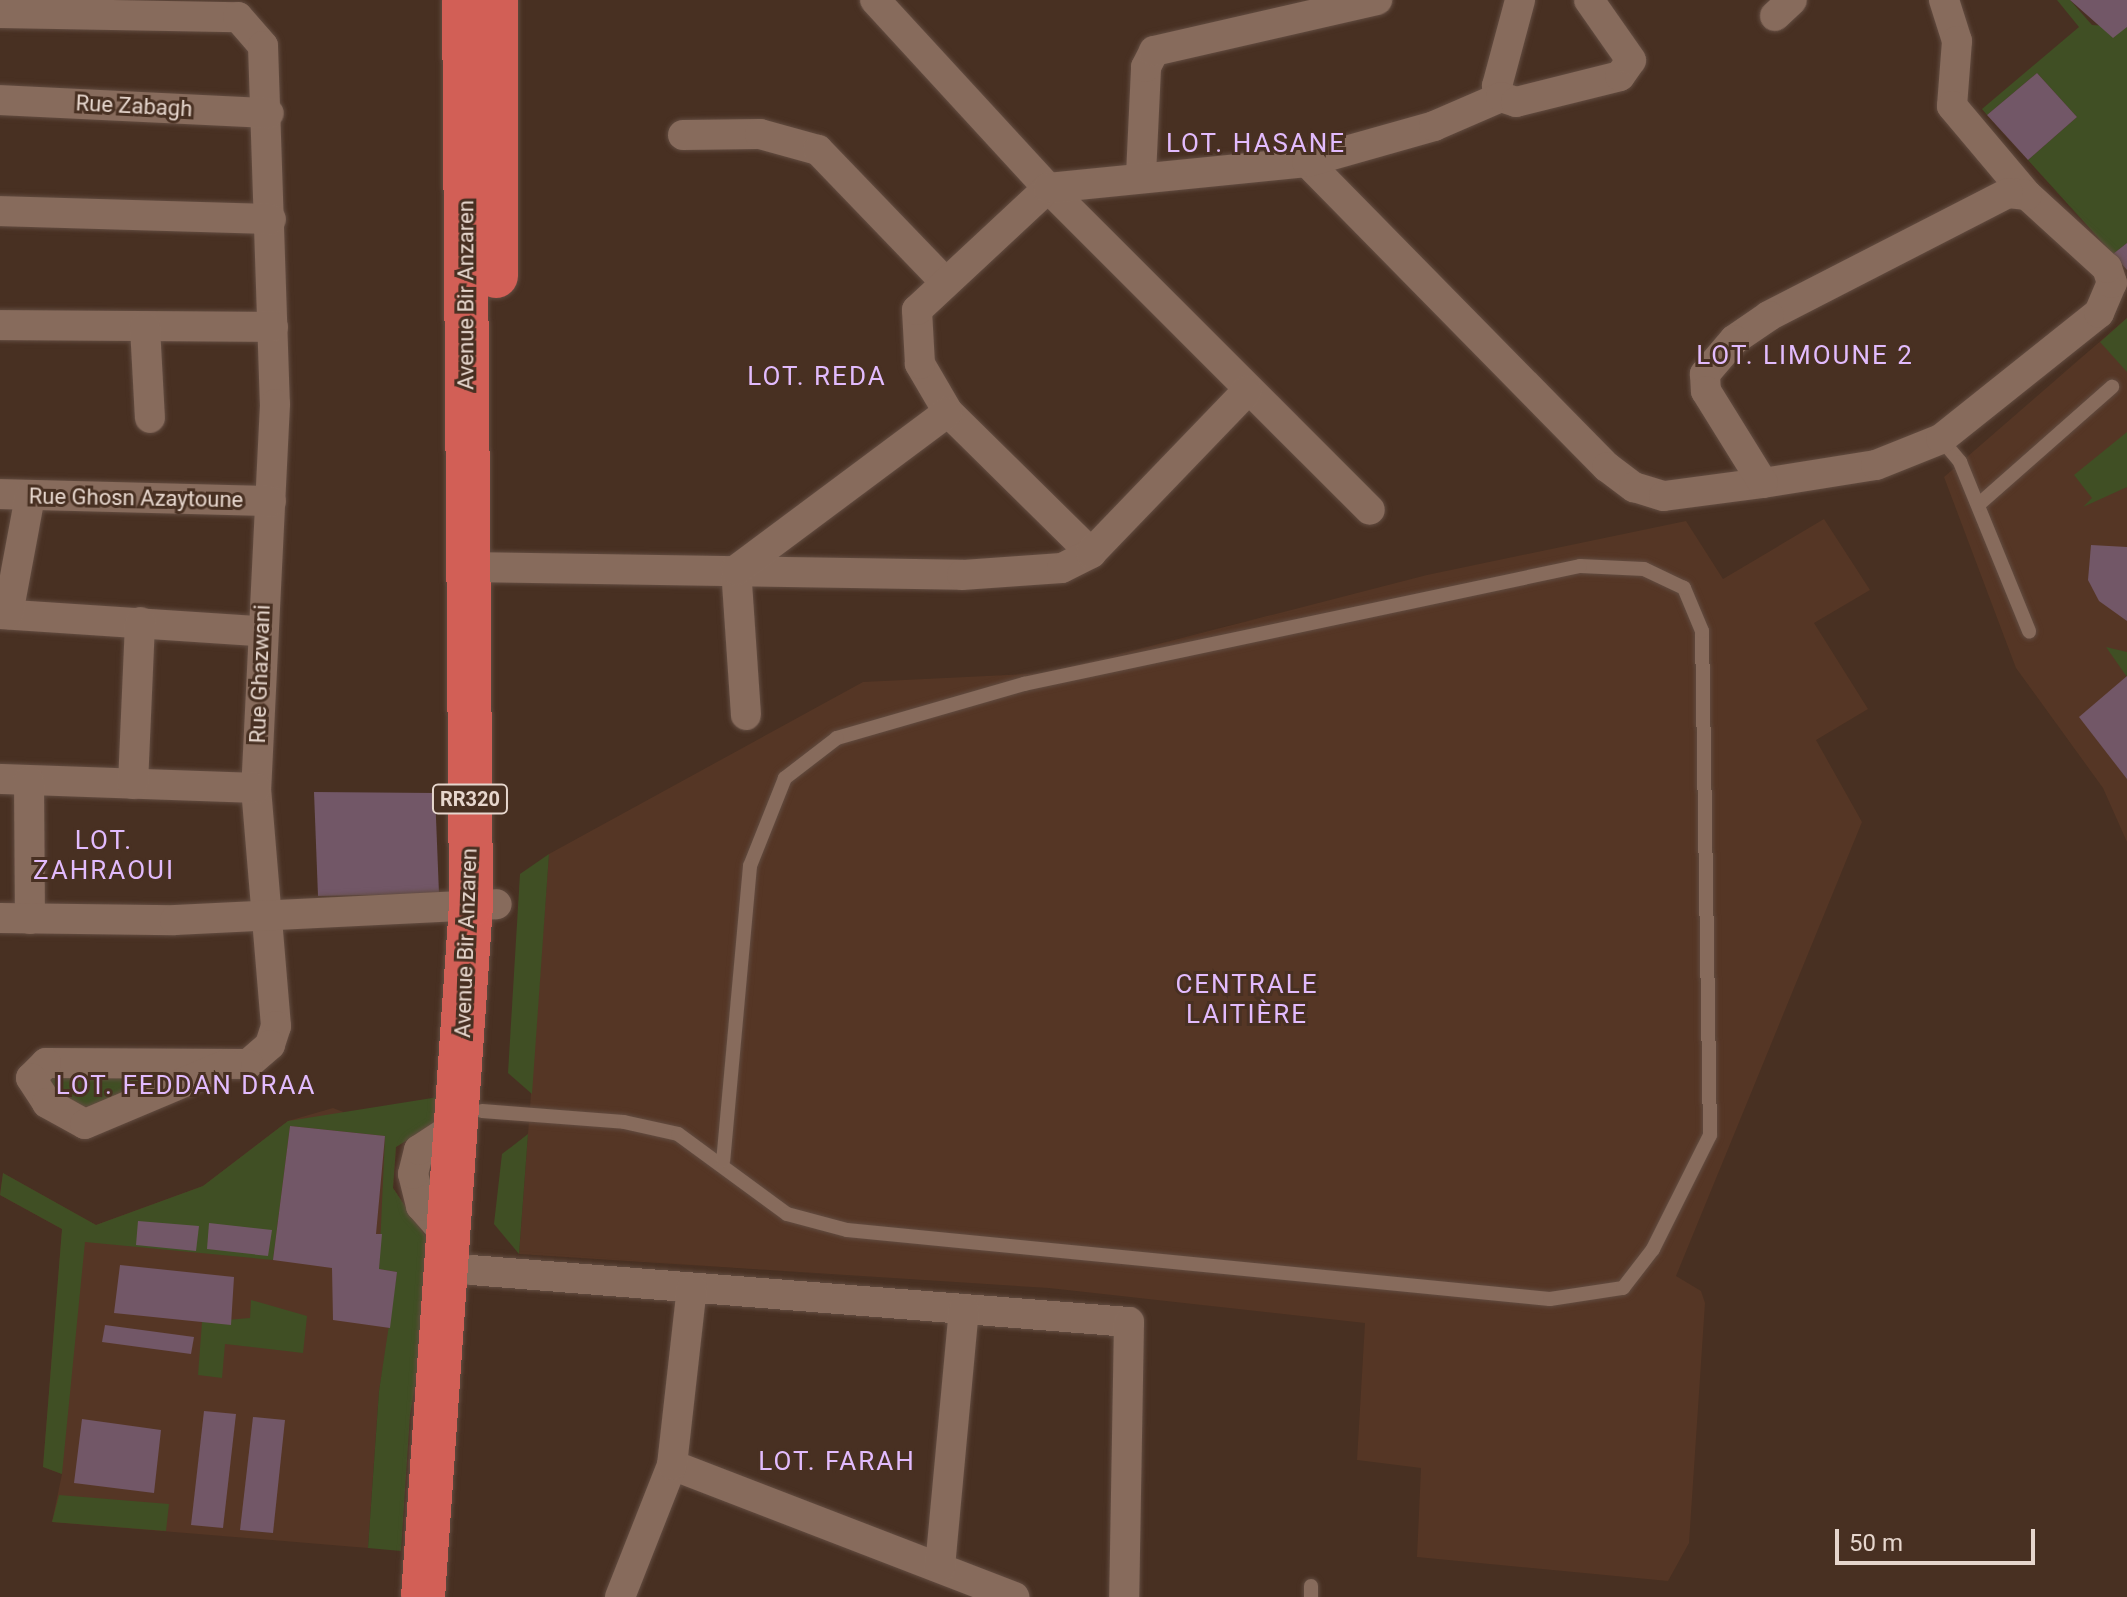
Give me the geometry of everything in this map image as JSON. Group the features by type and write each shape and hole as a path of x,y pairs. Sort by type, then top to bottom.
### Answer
{"highway":[{"name":"Avenue Bir Anzaren","path":"423,1597 460,1255 484,904 482,566 464,0"},
{"name":"Avenue Bir Anzaren","path":"482,566 496,0"},
{"name":"Avenue Bir Anzaren","path":"452,1597 460,1255"}],"street":[{"path":"875,0 1048,188 1247,391 1370,510"},
{"path":"1141,175 1146,67 1154,51 1377,0"},
{"path":"1501,97 1497,86 1520,0"},
{"path":"1091,553 948,412 920,364 913,330 917,310 1048,188 1141,175 1307,162 1434,126 1501,97 1516,102 1628,69 1631,60 1589,0"},
{"path":"1307,162 1634,487 1664,496 1876,465 1941,439 2110,297 2107,268 2027,195 1952,106 1957,41 1944,0"},
{"name":"Rue Ghazwani","path":"0,13 170,6 238,17 255,29 269,113 273,327 271,501 259,631 256,788 269,914 276,1026 261,1056 227,1064 85,1124 33,1087 37,1064 227,1064"},
{"name":"Rue Zabagh","path":"0,100 269,113"},
{"path":"683,135 760,134 818,150 945,282"},
{"path":"1763,483 1706,391 1713,361 1769,316 1991,198 2027,195"},
{"path":"0,211 271,219"},
{"path":"0,325 273,327"},
{"path":"145,327 150,418"},
{"path":"482,566 1025,572 1062,568 1091,553 1247,391"},
{"path":"736,570 948,412"},
{"name":"Rue Ghosn Azaytoune","path":"0,494 271,501"},
{"path":"30,496 4,614 259,631"},
{"path":"736,570 746,715"},
{"path":"133,784 140,622"},
{"path":"256,788 14,780 15,918 269,914 484,904"},
{"path":"460,1255 692,1288 1129,1322 1124,1597"},
{"path":"620,1597 672,1465 692,1288"},
{"path":"940,1567 964,1309"},
{"path":"672,1465 1014,1597"}],"lane":[{"path":"1978,505 2112,387"},
{"path":"1941,439 1978,505 2029,631"},
{"path":"469,1118 624,1122 678,1134 723,1161 787,1214 847,1230 1550,1299 1623,1288 1653,1249 1710,1135 1702,631 1684,588 1644,569 1580,566 1024,684 837,738 785,778 750,866 723,1161"}],"shaded area":[{"path":"2127,318 2127,842 2103,788 2016,668 1944,477"},
{"name":"CENTRALE LAITIÈRE","path":"1824,519 1870,590 1814,623 1868,709 1816,740 1862,822 1676,1276 1701,1291 1705,1303 1689,1543 1668,1581 1417,1557 1421,1468 1357,1460 1365,1323 1049,1288 519,1254 549,854 863,682 1046,673 1427,575 1686,521 1723,579"},
{"path":"333,1108 409,1138 396,1147 393,1188 410,1213 379,1391 368,1548 52,1522 62,1474 43,1467 62,1229 0,1195 3,1173 96,1225 203,1186 288,1121"}],"green space":[{"path":"2057,0 2070,0 2092,25 2127,27 2127,243 2113,254 2028,160 2077,117 2037,73 1987,115 1982,109 2079,27"},
{"path":"2127,318 2127,372 2100,342"},
{"path":"2127,432 2127,487 2083,507 2092,498 2074,475"},
{"path":"2106,647 2127,652 2127,677"},
{"path":"549,854 532,1094 508,1073 520,874"},
{"path":"41,1070 186,1074 121,1102 84,1107 54,1097"},
{"path":"451,1095 442,1119 396,1147 393,1188 438,1255 410,1415 401,1551 368,1548 379,1391 397,1272 379,1269 385,1136 290,1126 273,1260 85,1242 62,1474 43,1467 62,1229 0,1195 3,1173 96,1225 203,1186 288,1121"},
{"path":"528,1134 519,1254 494,1224 502,1154"},
{"path":"251,1300 307,1316 303,1353 225,1344 222,1378 198,1375 202,1322 250,1318"},
{"path":"59,1495 169,1504 166,1531 52,1522"}],"building":[{"path":"2070,0 2127,0 2127,27 2113,38"},
{"path":"2037,73 2077,117 2028,160 1987,115"},
{"path":"2127,243 2127,270 2113,254"},
{"path":"2091,545 2127,547 2127,621 2099,601 2088,580"},
{"path":"2127,676 2127,779 2079,717"},
{"path":"314,792 435,793 439,894 318,896"},
{"path":"290,1126 385,1136 376,1234 382,1234 379,1269 397,1272 390,1328 333,1320 332,1268 273,1260"},
{"path":"138,1221 199,1226 196,1251 136,1245"},
{"path":"209,1223 272,1230 268,1256 207,1249"},
{"path":"120,1265 234,1277 231,1325 114,1313"},
{"path":"105,1325 194,1337 191,1354 102,1342"},
{"path":"204,1411 236,1414 223,1528 191,1525"},
{"path":"253,1417 285,1420 273,1533 240,1530"},
{"path":"82,1419 161,1430 154,1493 74,1483"}],"district":[{"name":"LOT. HASANE","path":"1256,144"},
{"name":"LOT. LIMOUNE 2","path":"1805,356"},
{"name":"LOT. REDA","path":"817,377"},
{"name":"LOT. ZAHRAOUI","path":"104,856"},
{"name":"CENTRALE LAITIÈRE","path":"1247,1000"},
{"name":"LOT. FEDDAN DRAA","path":"186,1086"},
{"name":"LOT. FARAH","path":"837,1462"}]}
